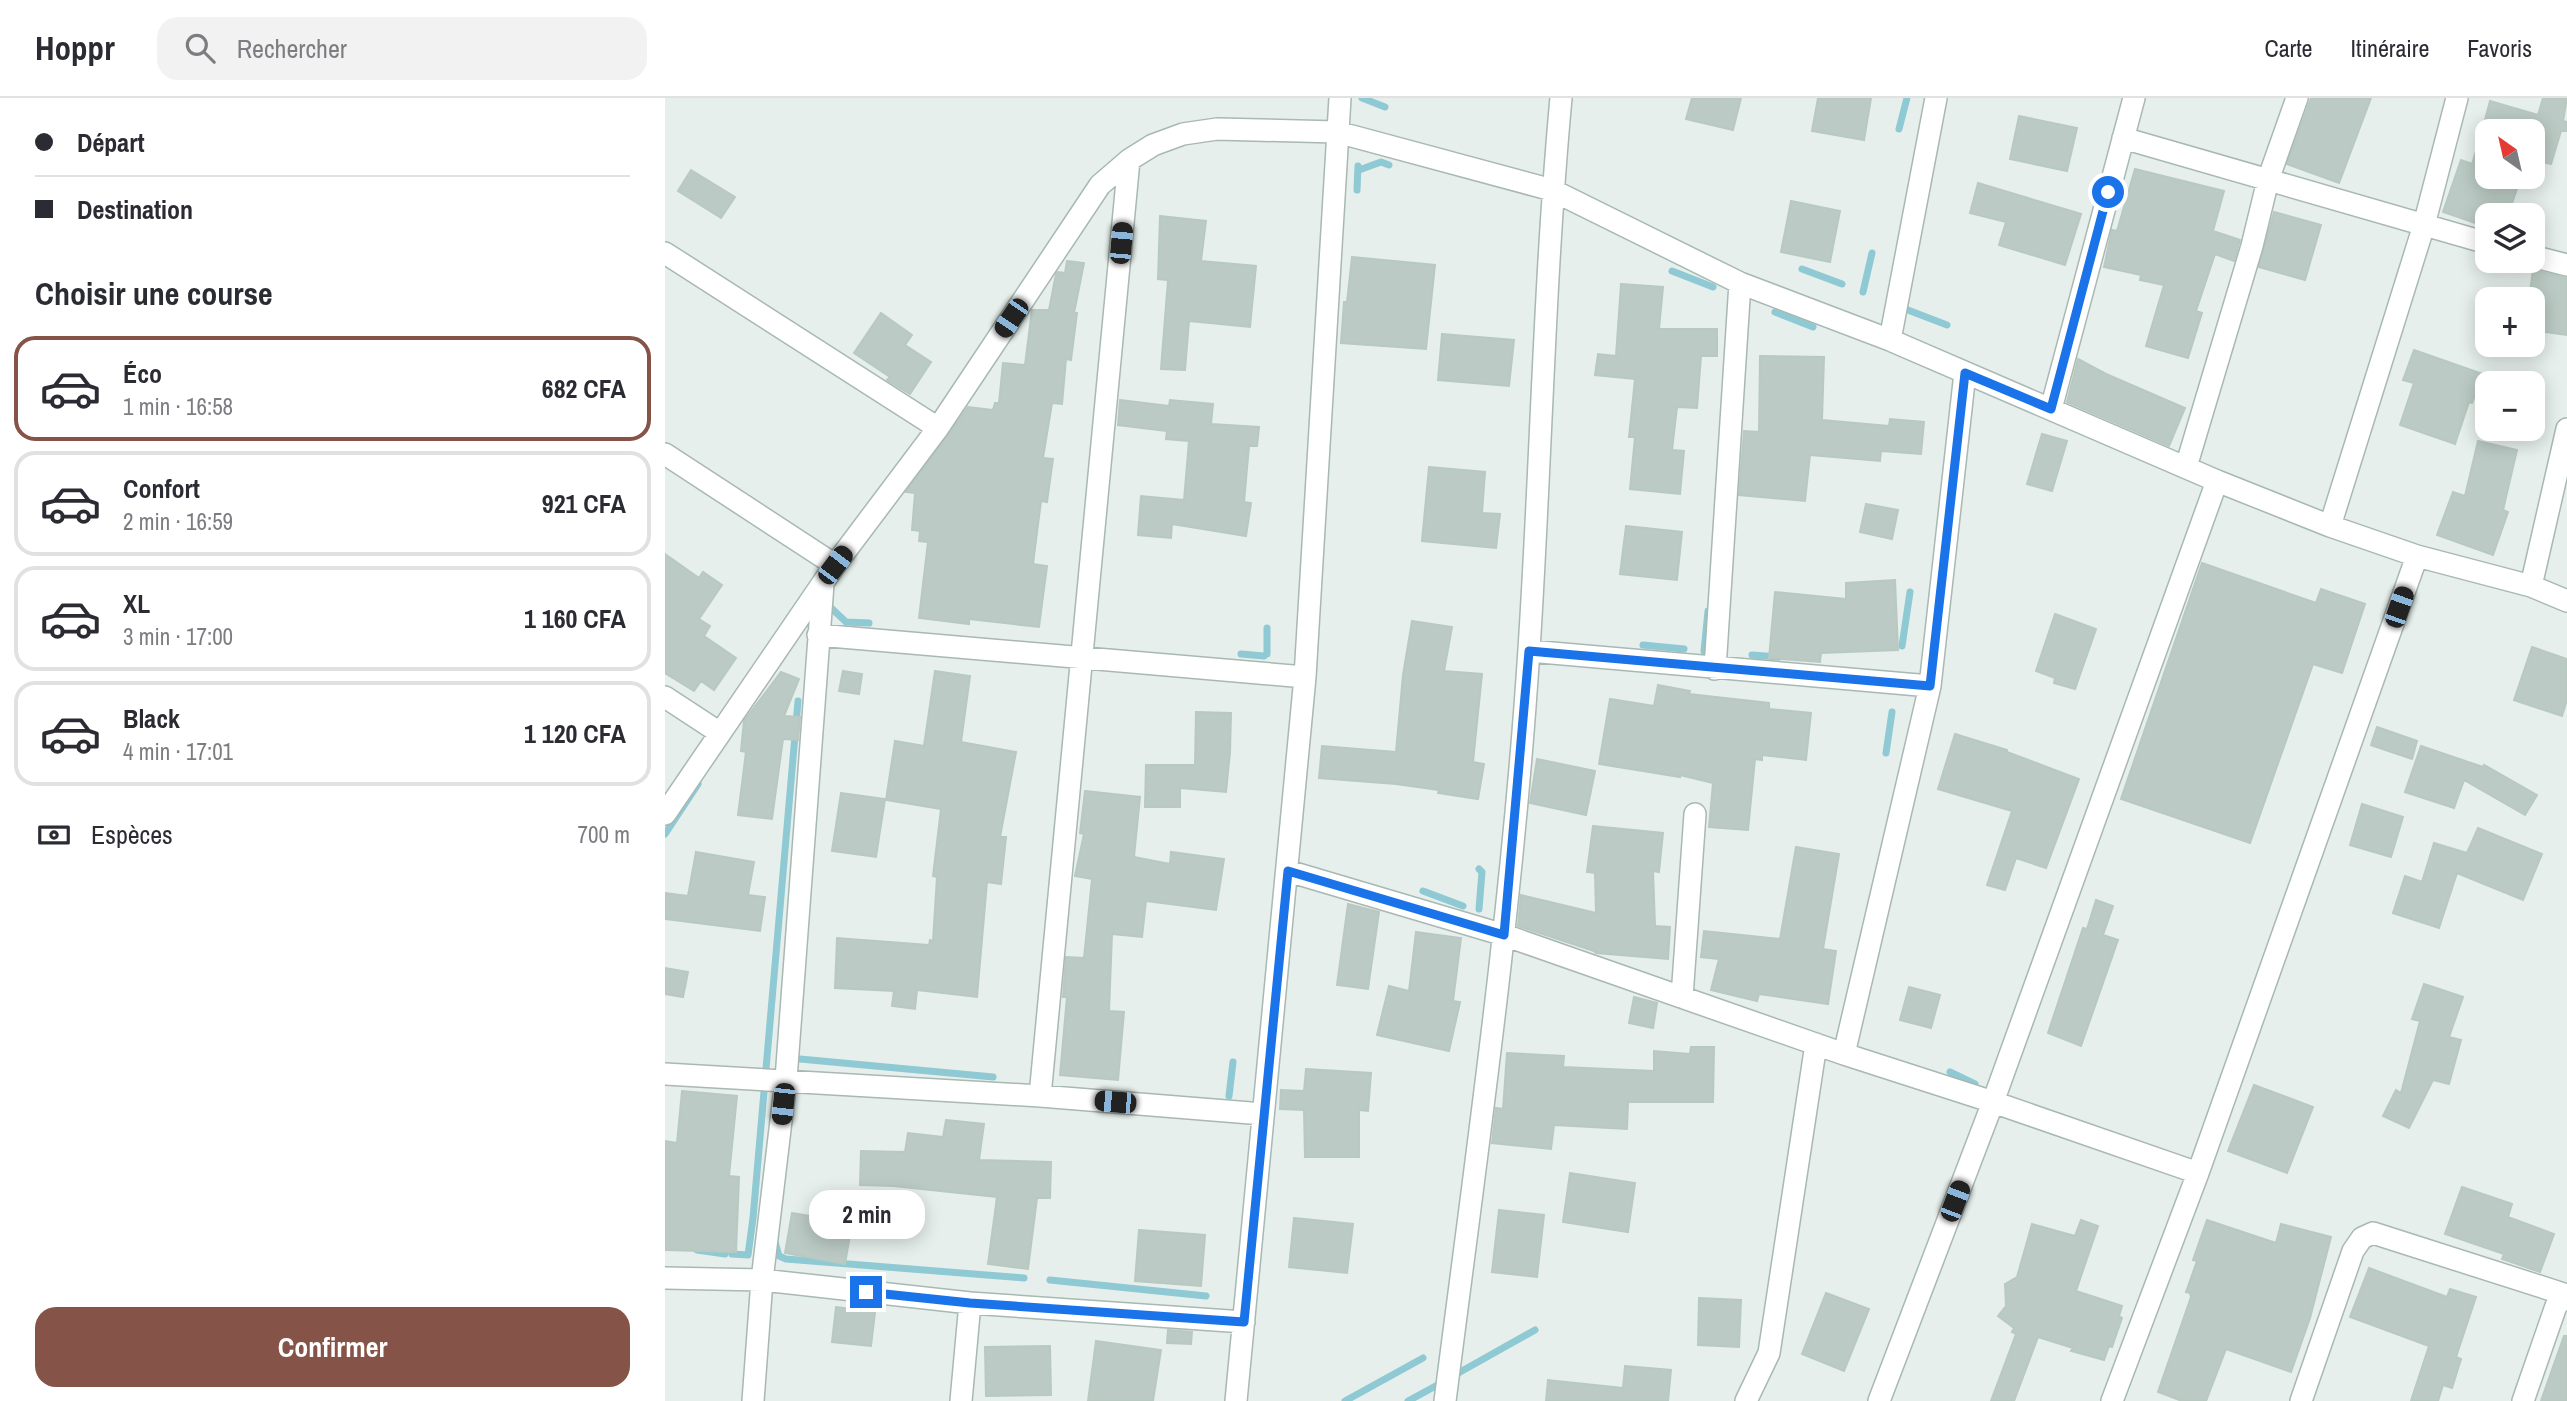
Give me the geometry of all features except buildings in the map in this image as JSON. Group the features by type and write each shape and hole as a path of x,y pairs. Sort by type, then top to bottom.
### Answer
{"street":[{"path":"1236,1401 1305,677 1340,98"},
{"path":"1445,1401 1504,935 1529,651 1552,190 1561,98"},
{"path":"1890,340 1936,98"},
{"path":"2051,409 2134,98"},
{"path":"2186,467 2252,246 2268,180 2297,98"},
{"path":"2330,526 2424,225 2457,98"},
{"path":"665,814 829,573 937,428 1100,185 1129,160 1153,145 1183,134 1217,130 1337,132 1552,190 1741,283 1890,340 2217,481 2330,526 2417,556 2531,586 2567,601"},
{"path":"2123,138 2475,240"},
{"path":"1040,1096 1129,160"},
{"path":"665,253 937,428"},
{"path":"2545,259 2567,265"},
{"path":"1715,669 1741,283"},
{"path":"1844,1054 1930,686 1965,373"},
{"path":"2531,586 2567,429"},
{"path":"665,454 829,573"},
{"path":"1879,1401 1993,1102 2217,481"},
{"path":"2112,1401 2198,1173 2417,556"},
{"path":"753,1401 762,1280 786,1079 818,635 829,573"},
{"path":"818,635 1305,677"},
{"path":"1529,651 1930,686"},
{"path":"665,697 720,733"},
{"path":"1682,998 1695,814"},
{"path":"1288,871 1504,935 1844,1054 2198,1173"},
{"path":"1746,1401 1769,1353 1816,1044"},
{"path":"665,1073 1040,1096 1263,1114"},
{"path":"2301,1401 2353,1251 2362,1238 2373,1233 2567,1295 2556,1306 2523,1401"},
{"path":"665,1278 762,1280 970,1303 1244,1322"},
{"path":"961,1401 970,1303"}],"waterway":[{"path":"1362,98 1385,107"},
{"path":"1899,129 1907,98"},
{"path":"1359,170 1381,162 1389,165"},
{"path":"1357,190 1358,166"},
{"path":"1863,292 1872,253"},
{"path":"1802,269 1842,284"},
{"path":"1672,271 1713,287"},
{"path":"1900,307 1947,325"},
{"path":"1775,312 1813,327"},
{"path":"1902,646 1910,592"},
{"path":"826,603 846,622 869,623"},
{"path":"1704,651 1708,611"},
{"path":"1267,628 1267,654"},
{"path":"1643,645 1684,649"},
{"path":"1241,654 1264,656"},
{"path":"1752,655 1779,657"},
{"path":"732,1254 748,1255 753,1218 798,701"},
{"path":"1886,753 1892,712"},
{"path":"665,834 698,784"},
{"path":"1479,869 1482,872 1479,909"},
{"path":"1423,891 1463,906"},
{"path":"800,1059 993,1077"},
{"path":"1229,1096 1233,1062"},
{"path":"1950,1072 1975,1084"},
{"path":"775,1242 779,1256 786,1259 1024,1278"},
{"path":"697,1250 725,1254"},
{"path":"1050,1280 1206,1296"},
{"path":"1453,1376 1535,1330"},
{"path":"1345,1401 1423,1358"},
{"path":"1408,1401 1443,1382"}],"route":[{"path":"866,1292 970,1303 1244,1322 1288,871 1504,935 1529,651 1930,686 1965,373 2051,409 2108,192"}]}
